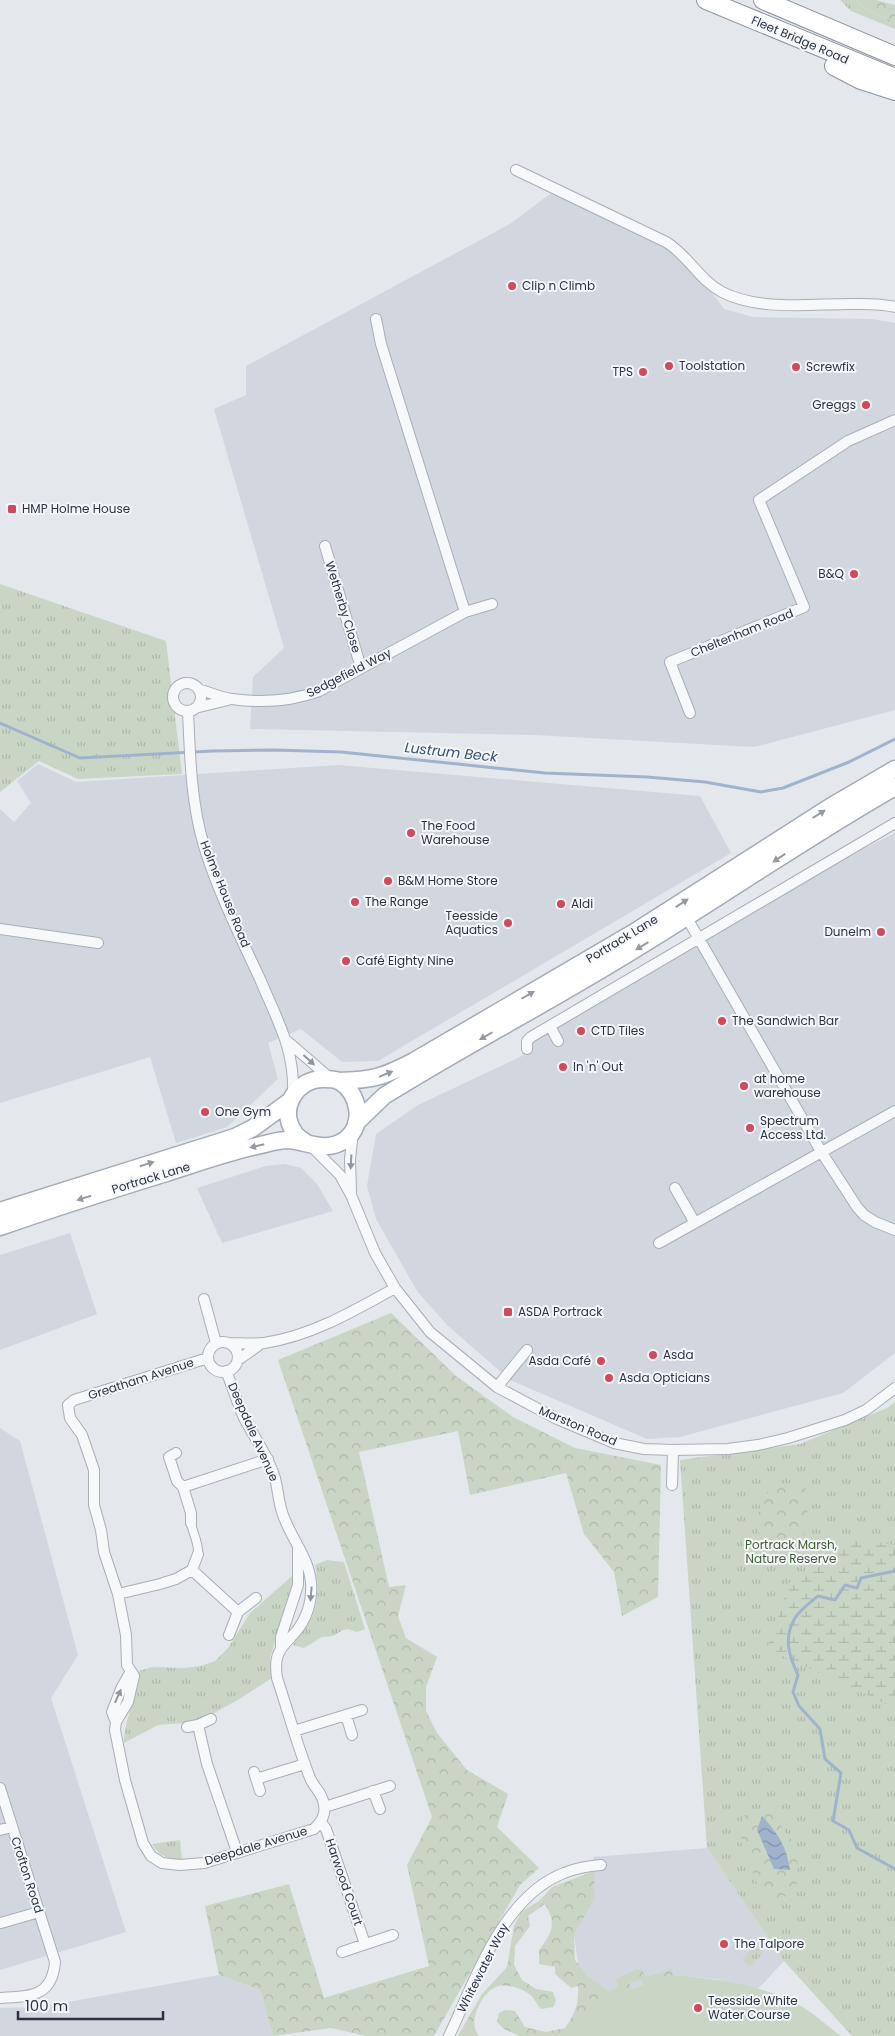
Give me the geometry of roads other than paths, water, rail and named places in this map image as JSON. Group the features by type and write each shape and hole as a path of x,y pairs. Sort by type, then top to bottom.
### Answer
{"highway":[{"name":"Fleet Bridge Road","path":"706,0 895,78"},
{"name":"Fleet Bridge Road","path":"763,0 895,56"},
{"path":"787,0 895,45"},
{"path":"723,8 862,80 895,91"}],"main road":[{"name":"Portrack Lane","path":"0,1211 235,1137 253,1128 291,1098 303,1083 315,1078 367,1080 384,1076 414,1061 633,934 822,812 895,770"},
{"name":"Portrack Lane","path":"0,1227 48,1210 248,1148 286,1140 333,1146 346,1139 355,1126 384,1096 611,965 778,858 895,787"},
{"path":"335,1080 351,1092 358,1106 355,1126"},
{"path":"291,1098 288,1119 294,1132 308,1144"}],"street":[{"path":"516,170 666,242 681,253 709,283 720,291 736,298 755,302 786,304 870,304 895,307"},
{"path":"376,319 381,344 466,612"},
{"name":"Cheltenham Road","path":"690,713 670,662 804,607 759,500 848,441 895,420"},
{"name":"Wetherby Close","path":"325,546 361,668"},
{"name":"Sedgefield Way","path":"198,689 231,700 283,700 303,697 319,691 466,612 492,604"},
{"path":"192,709 201,697 198,689 186,683 178,686 173,695 174,702 181,709 192,709 231,700"},
{"name":"Holme House Road","path":"192,709 189,735 194,800 204,846 234,921 287,1041 293,1068 291,1098"},
{"path":"527,1049 526,1041 550,1026 895,823"},
{"path":"687,918 822,1153 857,1207 864,1215 875,1222 895,1230"},
{"path":"0,929 98,943"},
{"path":"550,1026 558,1041"},
{"name":"Holme House Road","path":"287,1041 335,1080"},
{"path":"659,1243 895,1112"},
{"name":"Marston Road","path":"351,1196 350,1159 355,1126"},
{"name":"Marston Road","path":"308,1144 331,1165 351,1196 375,1253 395,1288 430,1332 497,1387 557,1419 614,1443 673,1450 728,1449 758,1445 788,1438 845,1420 866,1410 895,1388"},
{"path":"674,1188 695,1223"},
{"path":"263,1343 238,1360 234,1367 226,1372 216,1370 210,1364 208,1358 210,1349 216,1343 263,1343 318,1327 395,1288"},
{"path":"204,1300 216,1343"},
{"path":"229,1343 237,1351 238,1360"},
{"path":"497,1387 527,1350"},
{"name":"Greatham Avenue","path":"118,1594 104,1552 101,1530 94,1506 94,1470 82,1435 70,1418 68,1405 74,1400 208,1358"},
{"name":"Deepdale Avenue","path":"226,1372 244,1418 268,1459 274,1476 282,1513 298,1548 306,1559 310,1573 311,1600 301,1625 280,1649"},
{"path":"672,1485 673,1450"},
{"path":"118,1594 160,1584 192,1570 198,1554 198,1544 193,1533 191,1513 183,1487 176,1481 169,1457 176,1453"},
{"path":"183,1487 268,1459"},
{"path":"298,1548 298,1585 281,1637 277,1657 277,1678 311,1781 320,1792 325,1807 320,1822"},
{"path":"192,1570 238,1612"},
{"name":"Deepdale Avenue","path":"118,1594 126,1635 127,1664 131,1671 121,1689 112,1712 116,1722 117,1749 124,1780 143,1843 151,1856 162,1863 180,1865 204,1863 314,1829 320,1822"},
{"path":"229,1635 238,1612 256,1598"},
{"path":"294,1731 362,1710"},
{"path":"346,1715 352,1735"},
{"path":"187,1727 198,1725 211,1719"},
{"path":"198,1725 207,1764 237,1852"},
{"path":"260,1791 255,1776 305,1764"},
{"path":"325,1807 390,1786"},
{"name":"Crofton Road","path":"0,1788 55,1962 54,1974 48,1985 40,1993 0,1998"},
{"path":"373,1791 380,1809"},
{"name":"Harwood Court","path":"320,1822 326,1829 365,1944"},
{"path":"0,1830 12,1827"},
{"name":"Whitewater Way","path":"449,2036 495,1939 512,1912 546,1883 563,1873 583,1867 601,1865"},
{"path":"1,1923 39,1912"},
{"path":"342,1952 393,1935"}],"water":[{"path":"762,1816 780,1840 790,1870 774,1869 757,1830"}],"waterway":[{"name":"Lustrum Beck","path":"0,723 80,758 213,751 341,752 545,773 647,777 705,782 761,792 783,788 849,762 895,739"},
{"path":"895,1571 861,1578 857,1588 845,1585 835,1600 818,1596 795,1618 791,1625 788,1640 790,1654 798,1675 793,1692 799,1706 820,1729 825,1759 841,1773 833,1821 849,1830 857,1848 895,1869"}],"place":[{"name":"Clip n Climb","path":"512,286"},
{"name":"Toolstation","path":"669,366"},
{"name":"Screwfix","path":"796,367"},
{"name":"TPS","path":"643,372"},
{"name":"Greggs","path":"866,405"},
{"name":"HMP Holme House","path":"12,509"},
{"name":"B&Q","path":"854,574"},
{"name":"The Food Warehouse","path":"411,833"},
{"name":"B&M Home Store","path":"388,881"},
{"name":"The Range","path":"355,902"},
{"name":"Aldi","path":"561,904"},
{"name":"Teesside Aquatics","path":"508,923"},
{"name":"Dunelm","path":"881,932"},
{"name":"Café Eighty Nine","path":"346,961"},
{"name":"The Sandwich Bar","path":"722,1021"},
{"name":"CTD Tiles","path":"581,1031"},
{"name":"In 'n' Out","path":"563,1067"},
{"name":"at home warehouse","path":"744,1086"},
{"name":"One Gym","path":"205,1112"},
{"name":"Spectrum Access Ltd.","path":"750,1128"},
{"name":"ASDA Portrack","path":"508,1312"},
{"name":"Asda","path":"653,1355"},
{"name":"Asda Café","path":"601,1361"},
{"name":"Asda Opticians","path":"609,1378"},
{"name":"The Talpore","path":"724,1944"},
{"name":"Teesside White Water Course","path":"698,2008"}],"park label":[{"name":"Portrack Marsh, Nature Reserve","path":"791,1552"}]}
